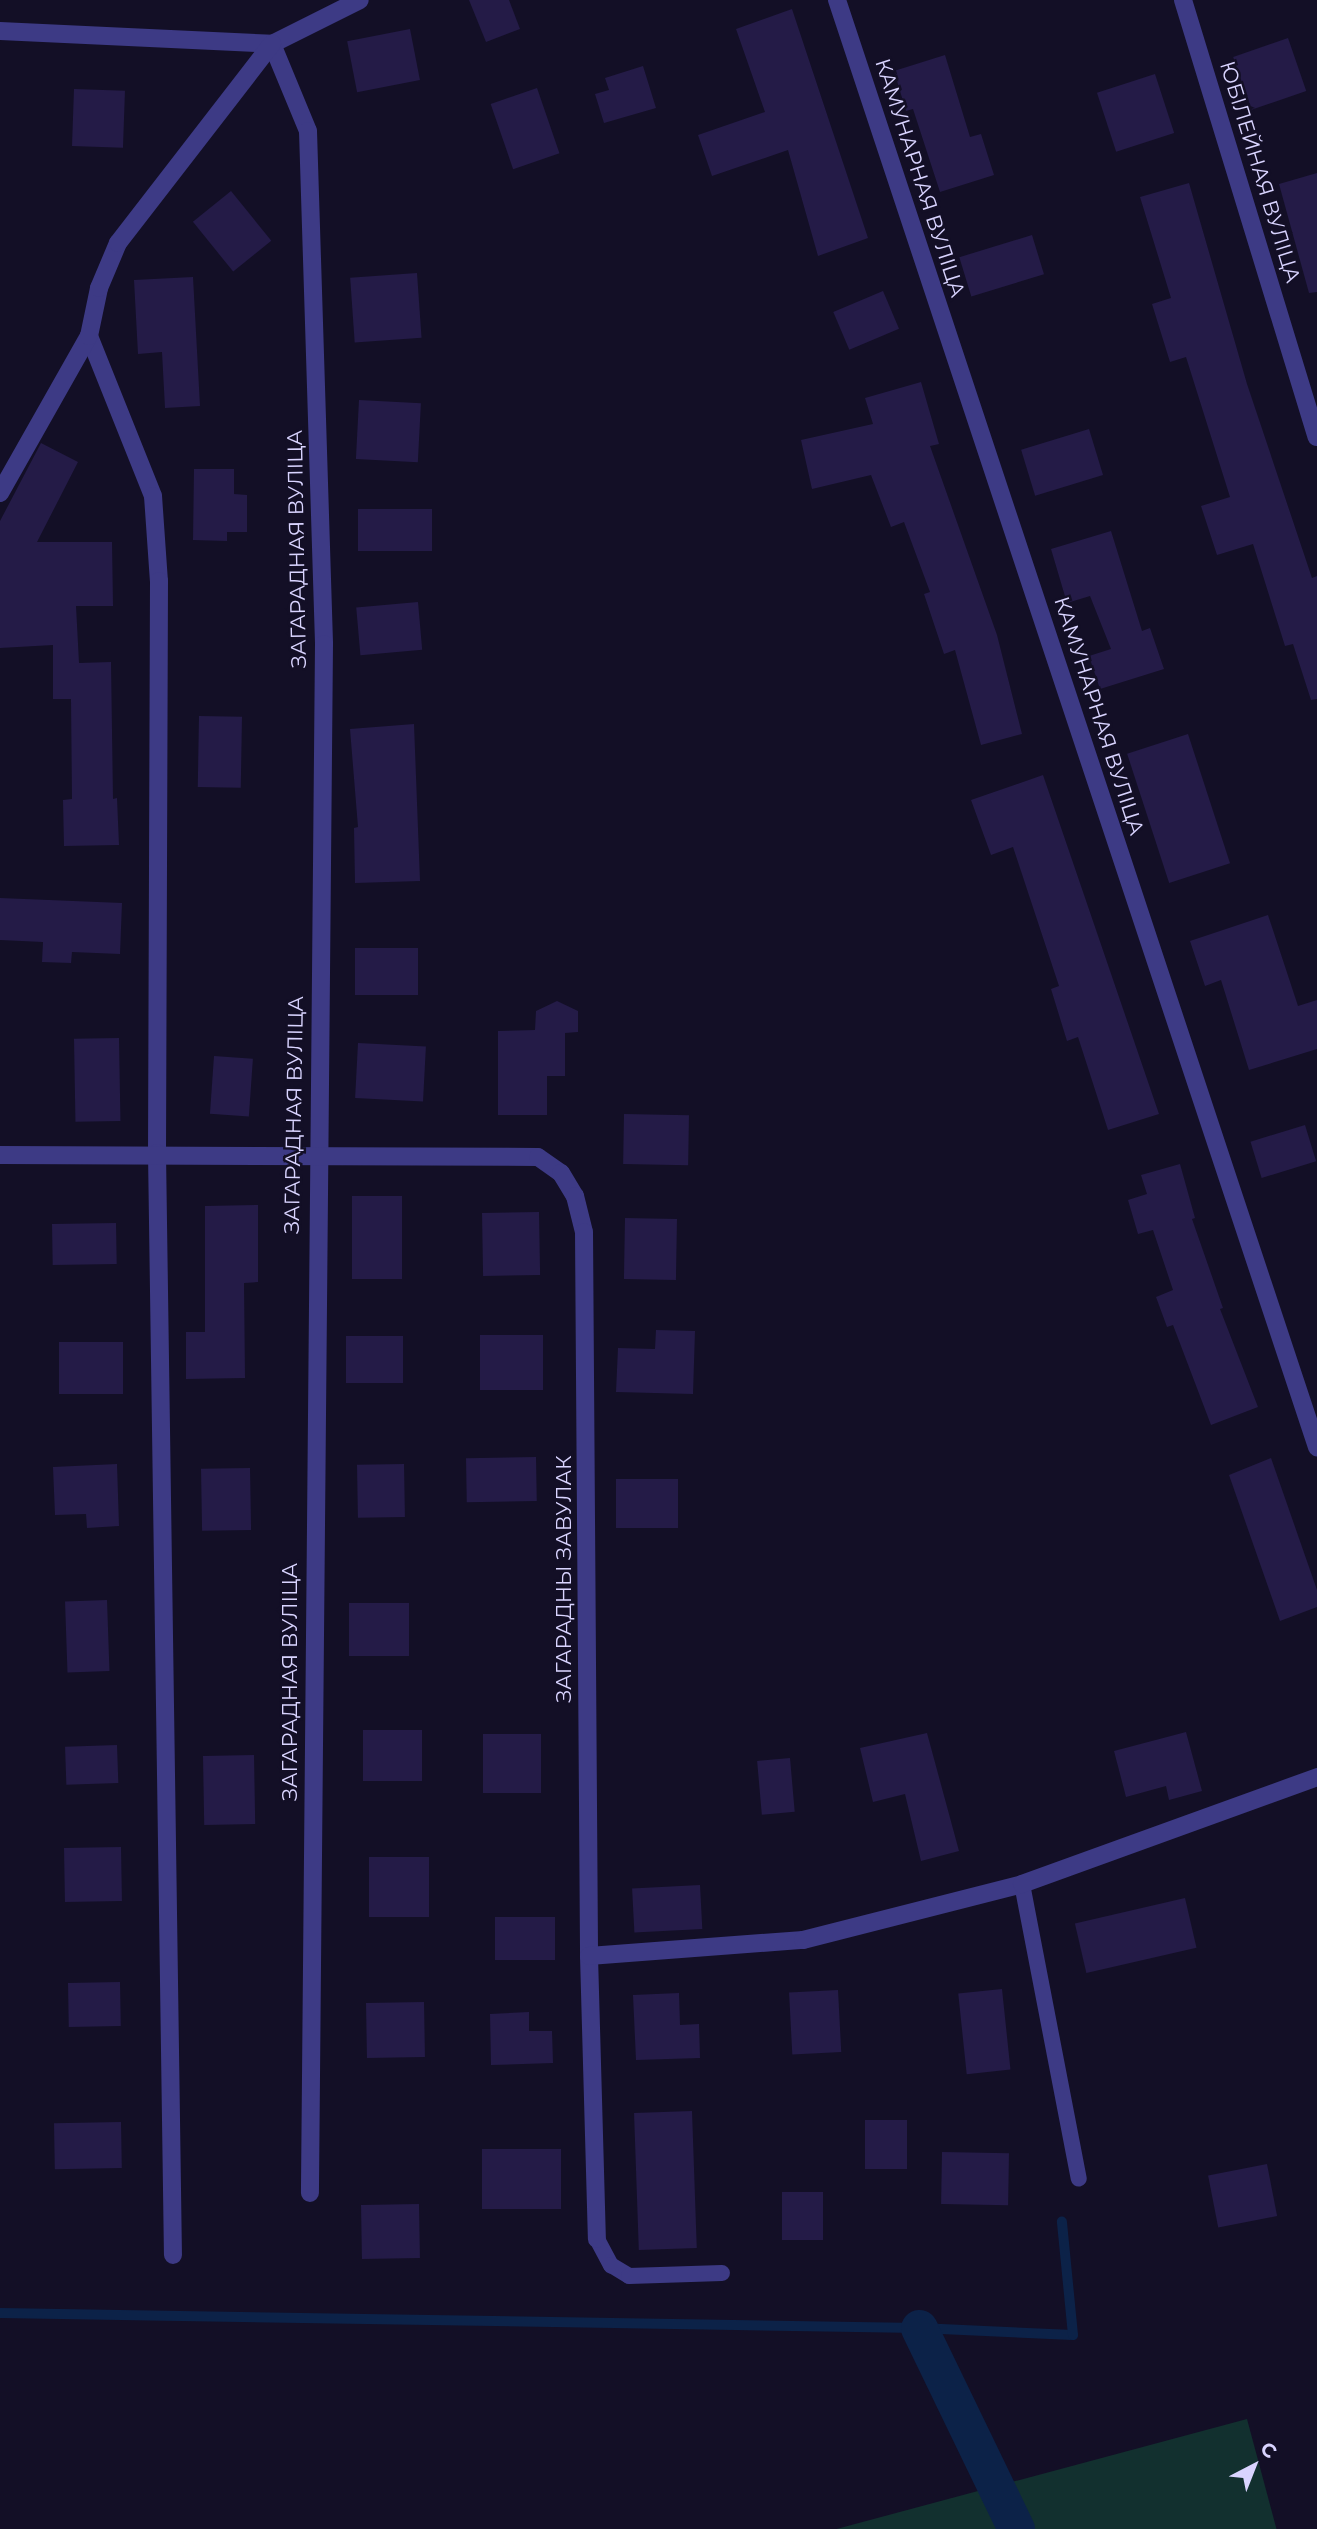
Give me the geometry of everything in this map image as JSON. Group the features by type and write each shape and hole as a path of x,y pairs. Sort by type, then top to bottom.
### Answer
{"street":[{"path":"0,493 89,336 99,288 118,243 272,44 360,0"},
{"name":"КАМУНАРНАЯ ВУЛІЦА","path":"837,0 1317,1447"},
{"name":"ЮБІЛЕЙНАЯ ВУЛІЦА","path":"1183,0 1317,437"},
{"path":"0,31 272,44"},
{"name":"ЗАГАРАДНАЯ ВУЛІЦА","path":"272,44 308,131 324,644 316,1155 310,2193"},
{"path":"89,336 153,496 159,581 158,1153 173,2255"},
{"name":"ЗАГАРАДНЫ ЗАВУЛАК","path":"0,1155 158,1153 538,1157 561,1173 575,1196 584,1231 589,1956 597,2239"},
{"path":"589,1956 803,1940 1022,1884 1317,1777"}],"lane":[{"path":"1022,1884 1079,2179"},
{"path":"597,2239 611,2265 629,2276 722,2273"}],"green space":[{"path":"1247,2419 1276,2529 836,2529"}],"building":[{"path":"469,0 509,0 520,29 486,42"},
{"path":"792,9 868,238 818,256 788,150 712,176 698,135 765,112 736,29"},
{"path":"410,29 420,80 357,92 347,41"},
{"path":"1288,38 1306,91 1251,110 1233,57"},
{"path":"945,55 970,137 981,134 994,175 940,192 913,109 906,111 894,71"},
{"path":"643,66 656,108 604,123 595,94 609,90 605,78"},
{"path":"1155,74 1174,133 1116,152 1097,93"},
{"path":"537,88 559,153 513,169 491,104"},
{"path":"74,89 125,91 123,148 72,146"},
{"path":"1317,173 1317,292 1309,293 1279,184"},
{"path":"1189,183 1247,384 1312,578 1317,576 1317,699 1311,700 1293,644 1285,646 1253,544 1217,555 1201,506 1230,497 1186,357 1170,362 1152,304 1171,298 1140,197"},
{"path":"231,191 271,241 233,272 193,222"},
{"path":"1032,235 1044,274 971,296 959,257"},
{"path":"417,273 422,338 355,343 350,278"},
{"path":"193,277 200,406 165,408 162,352 138,354 134,280"},
{"path":"883,291 899,329 849,350 833,312"},
{"path":"921,382 939,444 930,446 997,635 1022,734 981,745 955,650 944,654 924,594 930,592 904,522 891,527 871,475 812,489 801,440 873,424 865,398"},
{"path":"359,400 421,403 418,462 356,459"},
{"path":"1089,429 1103,475 1035,496 1021,450"},
{"path":"41,443 78,462 37,542 112,542 113,606 76,606 79,663 111,662 113,799 117,798 119,845 64,846 63,800 72,799 71,699 53,699 53,645 0,648 0,521"},
{"path":"194,469 234,469 234,494 247,495 247,532 227,532 227,541 193,540"},
{"path":"358,509 432,509 432,551 358,551"},
{"path":"1111,531 1142,631 1150,628 1164,669 1100,689 1089,656 1111,649 1090,596 1067,603 1051,549"},
{"path":"418,602 422,650 360,655 356,607"},
{"path":"199,716 242,717 241,788 198,787"},
{"path":"414,724 420,881 355,883 354,828 358,827 350,729"},
{"path":"1188,734 1230,863 1169,883 1127,754"},
{"path":"1043,775 1159,1114 1108,1130 1078,1037 1067,1041 1051,989 1059,986 1013,847 991,855 971,800"},
{"path":"0,898 122,903 120,954 72,952 71,963 42,962 43,942 0,940"},
{"path":"1268,915 1298,1006 1317,1000 1317,1049 1249,1070 1221,980 1205,986 1190,941"},
{"path":"355,948 418,948 418,995 355,995"},
{"path":"557,1001 578,1011 578,1032 565,1033 565,1076 547,1076 547,1115 498,1115 498,1031 535,1030 536,1011"},
{"path":"119,1038 120,1121 75,1122 74,1039"},
{"path":"358,1043 426,1047 423,1101 355,1098"},
{"path":"214,1056 253,1059 249,1117 210,1114"},
{"path":"624,1114 689,1115 688,1165 623,1164"},
{"path":"1305,1125 1316,1161 1262,1178 1250,1142"},
{"path":"1180,1164 1195,1218 1192,1219 1223,1308 1220,1309 1258,1407 1211,1425 1173,1325 1167,1327 1156,1297 1173,1290 1153,1230 1138,1234 1128,1200 1147,1194 1141,1175"},
{"path":"352,1196 402,1196 402,1279 352,1279"},
{"path":"258,1205 258,1282 244,1283 245,1378 186,1379 186,1332 205,1332 205,1206"},
{"path":"539,1212 540,1275 483,1276 482,1213"},
{"path":"625,1218 677,1219 676,1280 624,1279"},
{"path":"116,1223 117,1264 53,1265 52,1224"},
{"path":"656,1330 695,1331 693,1394 616,1392 618,1348 655,1349"},
{"path":"480,1335 543,1335 543,1390 480,1390"},
{"path":"346,1336 403,1336 403,1383 346,1383"},
{"path":"59,1342 123,1342 123,1394 59,1394"},
{"path":"536,1457 537,1501 467,1502 466,1458"},
{"path":"1271,1458 1317,1590 1317,1607 1280,1621 1229,1475"},
{"path":"117,1464 119,1526 87,1528 86,1514 55,1515 53,1467"},
{"path":"404,1464 405,1517 358,1518 357,1465"},
{"path":"250,1468 251,1530 202,1531 201,1469"},
{"path":"616,1479 678,1479 678,1528 616,1528"},
{"path":"107,1600 109,1671 68,1672 65,1601"},
{"path":"349,1603 409,1603 409,1656 349,1656"},
{"path":"363,1730 422,1730 422,1781 363,1781"},
{"path":"1186,1732 1202,1791 1169,1800 1166,1786 1126,1797 1114,1751"},
{"path":"927,1733 959,1851 921,1861 905,1794 873,1802 860,1748"},
{"path":"483,1734 541,1734 541,1793 483,1793"},
{"path":"117,1745 118,1783 66,1785 65,1747"},
{"path":"254,1755 255,1824 204,1825 203,1756"},
{"path":"790,1758 795,1812 762,1815 757,1761"},
{"path":"121,1847 122,1901 65,1902 64,1848"},
{"path":"369,1857 429,1857 429,1917 369,1917"},
{"path":"700,1885 702,1929 634,1932 632,1889"},
{"path":"1185,1898 1196,1948 1086,1973 1075,1923"},
{"path":"495,1917 555,1917 555,1960 495,1960"},
{"path":"120,1982 121,2026 69,2027 68,1983"},
{"path":"1002,1989 1010,2070 967,2074 958,1994"},
{"path":"838,1990 841,2052 792,2054 789,1993"},
{"path":"679,1993 680,2025 699,2024 700,2058 636,2060 633,1995"},
{"path":"424,2002 425,2057 367,2058 366,2003"},
{"path":"529,2012 529,2031 552,2031 553,2063 491,2065 490,2014"},
{"path":"692,2111 697,2248 639,2250 634,2113"},
{"path":"865,2120 907,2120 907,2169 865,2169"},
{"path":"121,2122 122,2168 55,2169 54,2123"},
{"path":"482,2149 561,2149 561,2209 482,2209"},
{"path":"942,2152 1009,2153 1008,2205 941,2204"},
{"path":"1267,2164 1277,2216 1218,2227 1208,2175"},
{"path":"782,2192 823,2192 823,2240 782,2240"},
{"path":"419,2204 420,2258 362,2259 361,2205"}],"waterway":[{"path":"0,2313 919,2328 1073,2335 1062,2222"},
{"path":"919,2328 1016,2529"}]}
